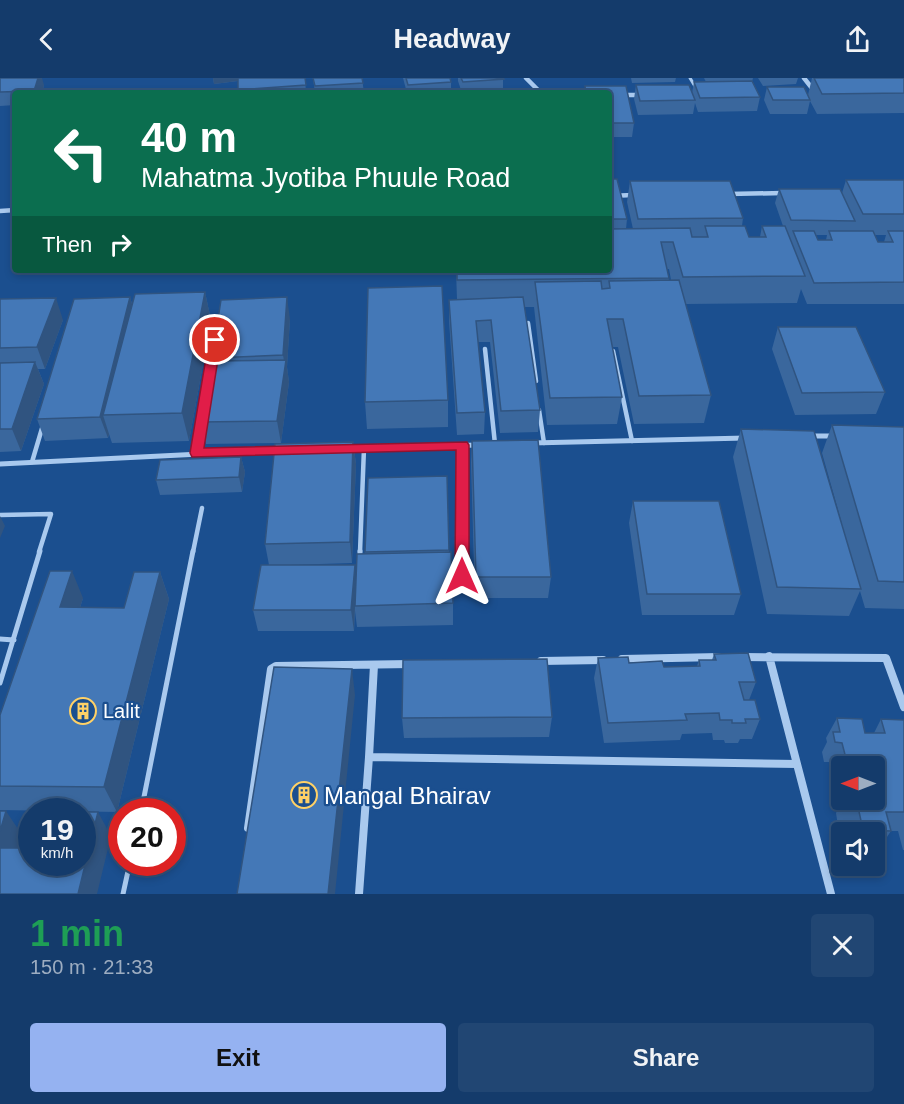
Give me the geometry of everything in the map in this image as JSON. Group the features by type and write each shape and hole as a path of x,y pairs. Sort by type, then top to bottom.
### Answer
{"street":[{"path":"526,78 538,90"},
{"path":"804,78 816,93"},
{"path":"804,93 827,92"},
{"path":"612,95 644,95"},
{"path":"727,194 786,193"},
{"path":"612,196 644,195"},
{"path":"794,437 839,436"},
{"path":"524,444 748,438"},
{"path":"342,448 504,444"},
{"path":"0,464 286,450"},
{"path":"530,661 769,656 886,658 904,706"},
{"path":"769,656 831,894"},
{"path":"247,836 271,669 276,666 422,664"},
{"path":"359,894 374,665"},
{"path":"369,757 797,764"}],"lane":[{"path":"690,78 701,95"},
{"path":"197,453 218,317"},
{"path":"528,323 537,388"},
{"path":"484,350 495,444"},
{"path":"613,351 632,441"},
{"path":"538,399 544,443"},
{"path":"32,462 45,418"},
{"path":"806,436 809,448"},
{"path":"462,445 462,576"},
{"path":"360,569 364,448"},
{"path":"144,798 202,508"},
{"path":"0,515 51,514 0,683"},
{"path":"0,639 14,640"},
{"path":"123,894 127,876"}],"building":[{"path":"0,78 38,78 34,90 0,92"},
{"path":"238,78 305,78 306,85 238,90"},
{"path":"313,78 362,78 363,83 315,86"},
{"path":"406,78 450,78 451,82 408,85"},
{"path":"461,78 503,78 504,79 463,82"},
{"path":"814,78 904,78 904,93 822,94"},
{"path":"752,81 760,97 700,98 694,82"},
{"path":"636,85 689,85 695,100 640,101"},
{"path":"585,86 626,86 634,123 612,123 612,90 586,90"},
{"path":"767,87 804,87 810,100 773,100"},
{"path":"612,179 617,179 627,219 612,219"},
{"path":"846,180 904,180 904,214 863,214"},
{"path":"630,181 730,181 743,218 638,219"},
{"path":"779,189 840,189 855,221 791,220"},
{"path":"705,226 745,226 749,237 766,237 762,226 785,226 805,276 683,277 673,242 661,242 669,278 457,280 457,273 612,273 612,229 690,228 692,237 708,237"},
{"path":"793,231 814,231 818,240 832,240 829,231 873,231 878,242 893,242 888,231 904,231 904,282 814,283"},
{"path":"679,280 711,395 639,396 623,319 607,319 622,397 550,398 535,282 601,281 602,289 610,288 609,281"},
{"path":"442,286 448,400 365,402 368,288"},
{"path":"205,292 182,413 103,415 135,294"},
{"path":"130,297 100,417 37,419 74,299"},
{"path":"287,297 283,355 212,358 221,300"},
{"path":"523,297 540,410 501,411 491,320 476,321 485,412 457,413 449,300"},
{"path":"56,298 37,347 0,348 0,299"},
{"path":"778,327 856,327 885,392 802,393"},
{"path":"286,360 277,421 201,422 214,361"},
{"path":"35,362 12,429 0,429 0,363"},
{"path":"832,425 904,427 904,582 878,581"},
{"path":"741,429 814,431 861,589 777,587"},
{"path":"538,440 551,577 476,577 472,441"},
{"path":"353,442 350,542 265,544 275,444"},
{"path":"241,457 239,477 156,480 160,460"},
{"path":"447,476 449,550 365,552 368,478"},
{"path":"633,501 719,501 741,594 647,594"},
{"path":"451,552 453,603 355,606 357,554"},
{"path":"261,565 355,565 351,610 253,610"},
{"name":"Lalit","path":"50,571 72,571 60,607 124,608 134,572 160,572 104,787 0,786 0,715"},
{"path":"748,653 756,682 739,682 744,700 755,700 760,719 745,719 746,723 732,723 732,720 720,720 719,713 685,714 687,720 608,723 598,658 628,657 629,663 662,661 664,667 700,666 699,660 716,660 714,654"},
{"name":"Mangal Bhairav","path":"547,659 552,717 402,718 403,660"},
{"name":"Mangal Bhairav","path":"274,667 352,669 328,894 237,894"},
{"path":"837,718 862,719 865,733 885,733 881,719 904,720 904,812 886,812 891,831 885,831 885,822 861,822 859,810 885,810 885,756 845,756 842,743 835,742 833,732 840,732"},
{"path":"0,811 6,811 0,831"},
{"path":"0,848 18,848 18,876 82,876 78,894 0,894"}],"place":[{"name":"Lalit","path":"83,711"},
{"name":"Mangal Bhairav","path":"304,795"}],"route":[{"path":"215,340 197,453 462,445 462,576"}]}
